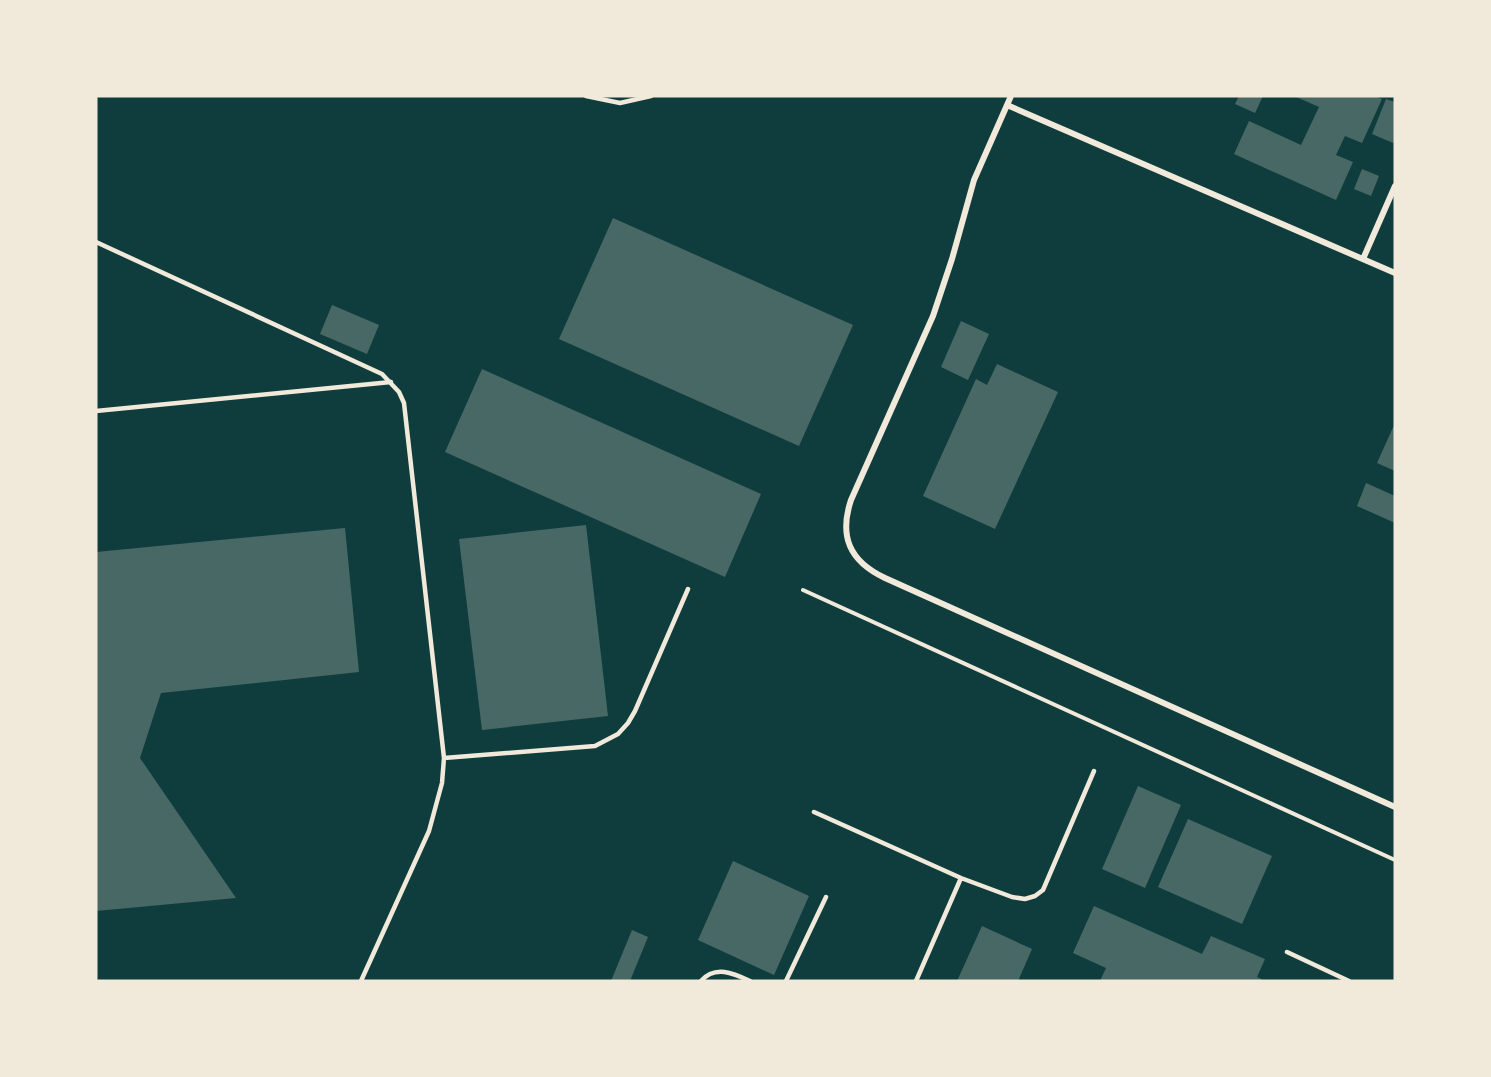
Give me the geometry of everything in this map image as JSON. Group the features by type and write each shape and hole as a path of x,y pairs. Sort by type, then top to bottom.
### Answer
{"street":[{"path":"1011,96 974,180 933,316 851,500 846,516 846,533 851,549 861,563 885,578 1395,807"},
{"path":"1006,105 1395,273"},
{"path":"1363,259 1395,186"}],"lane":[{"path":"586,96 620,103 651,96"},
{"path":"96,242 382,374 402,398 407,416 444,758 442,783 429,831 361,981"},
{"path":"96,411 391,382"},
{"path":"444,758 595,746 618,734 635,711 688,589"},
{"path":"814,812 961,878 1012,897 1025,899 1043,890 1094,771"},
{"path":"916,981 961,878"},
{"path":"786,981 826,897"},
{"path":"1287,952 1349,981"},
{"path":"701,981 706,975 719,970 750,981"}],"path":[{"path":"803,590 1395,860"}],"building":[{"path":"1239,96 1263,96 1255,113 1235,104"},
{"path":"1294,96 1374,96 1382,99 1362,143 1345,136 1336,155 1353,162 1336,200 1234,154 1249,121 1301,145 1319,107"},
{"path":"1386,99 1395,102 1393,143 1372,134"},
{"path":"1362,169 1379,176 1371,196 1354,189"},
{"path":"613,218 853,325 799,446 559,339"},
{"path":"332,305 379,325 367,354 320,334"},
{"path":"961,321 989,334 968,380 941,367"},
{"path":"997,364 1058,392 995,529 923,496 976,379 987,385"},
{"path":"482,369 761,494 725,577 445,452"},
{"path":"1395,423 1395,471 1377,463"},
{"path":"1366,483 1395,496 1395,523 1357,506"},
{"path":"586,525 608,716 482,730 459,539"},
{"path":"345,528 359,672 161,693 140,758 236,898 96,911 96,552"},
{"path":"1138,786 1181,805 1145,888 1102,869"},
{"path":"1188,819 1272,856 1242,924 1158,887"},
{"path":"733,861 809,896 774,975 698,940"},
{"path":"1094,906 1202,954 1211,936 1265,959 1257,977 1265,981 1100,981 1106,968 1073,953"},
{"path":"982,926 1032,949 1018,981 957,981"},
{"path":"632,930 648,937 630,981 611,981"}]}
